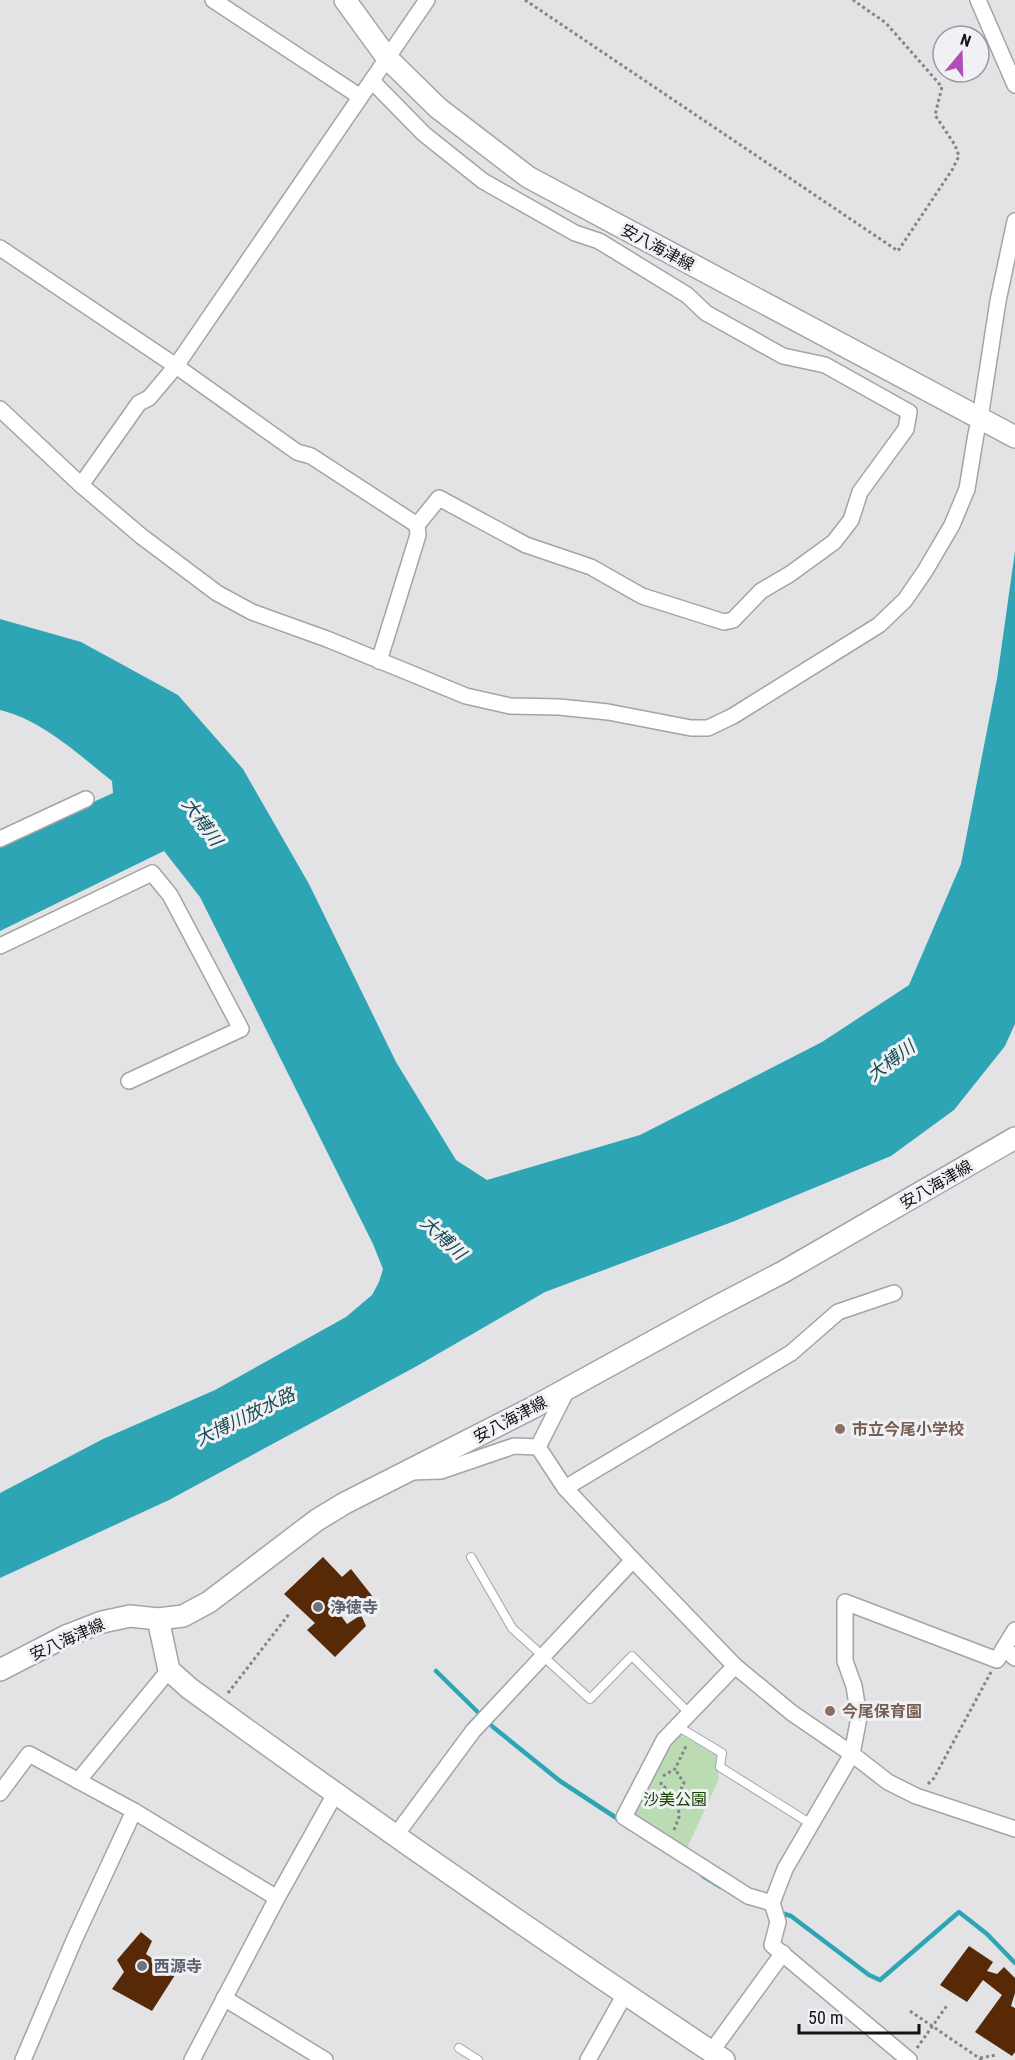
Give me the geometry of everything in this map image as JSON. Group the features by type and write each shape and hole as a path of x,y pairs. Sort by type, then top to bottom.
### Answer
{"main road":[{"name":"安八海津線","path":"345,0 388,59 438,108 528,177 1008,434"},
{"name":"安八海津線","path":"0,1670 66,1636 102,1622 130,1616 158,1619 183,1616 208,1602 317,1520 345,1503 568,1388 783,1272 1015,1138"},
{"path":"158,1619 169,1670 189,1688 335,1794 625,1995 718,2056"}],"street":[{"path":"213,0 359,96"},
{"path":"81,484 139,403 149,398 176,366 427,0"},
{"path":"978,0 1015,85"},
{"path":"372,81 424,134 483,181 575,233 599,241 687,295 706,313 783,356 825,365 909,412 906,429 860,492 851,520 834,542 790,574 761,591 732,620 724,622 642,596 591,567 526,545 439,498 417,525 418,535 379,661"},
{"path":"0,409 141,536 217,593 252,612 327,639 466,696 510,706 559,707 609,712 691,728 708,728 733,716 879,625 905,600 925,572 952,525 967,489 998,301 1015,221"},
{"path":"0,248 176,366 297,452 310,456 417,525"},
{"path":"0,839 86,799"},
{"path":"0,946 152,873 170,895 241,1029 129,1081"},
{"path":"565,1488 791,1353 838,1312 894,1293"},
{"path":"538,1447 568,1388"},
{"path":"407,1472 441,1471 514,1446 538,1447"},
{"path":"538,1447 565,1488 633,1560 735,1666 792,1713 888,1782 916,1796 1015,1829"},
{"path":"396,1835 473,1731 633,1560"},
{"path":"909,2060 772,1945 778,1922 772,1903 785,1869 852,1754 859,1717 854,1686 845,1661 845,1602 1006,1656 1015,1630"},
{"path":"735,1666 664,1740 624,1817 748,1896 772,1903"},
{"path":"78,1781 169,1670"},
{"path":"0,1793 29,1754 134,1812 277,1898"},
{"path":"192,2060 277,1898 335,1794"},
{"path":"23,2060 75,1938 134,1812"},
{"path":"718,2056 783,1953"},
{"path":"588,2060 625,1995"},
{"path":"224,1998 325,2060"}],"lane":[{"path":"471,1557 512,1628 590,1699 632,1656 689,1713"},
{"path":"677,1726 722,1753 720,1767 811,1824"},
{"path":"459,2048 478,2060"}],"path":[{"path":"525,0 898,251 959,156 956,145 935,115 942,87 886,23 853,0"},
{"path":"216,1708 289,1614"},
{"path":"916,1796 934,1778 1006,1656"},
{"path":"678,1795 661,1785 661,1777 675,1768 692,1735"},
{"path":"668,1845 680,1817 678,1795 684,1783 675,1768"},
{"path":"909,2060 948,2004"},
{"path":"910,2011 980,2059 996,2055"}],"green space":[{"name":"沙美公園","path":"678,1733 716,1755 719,1779 687,1848 632,1813 668,1743"}],"water":[{"path":"1015,551 1015,1024 1005,1046 954,1110 891,1156 732,1222 545,1292 417,1366 169,1500 0,1578 0,1493 103,1439 215,1390 346,1317 372,1295 383,1269 373,1244 200,897 164,851 0,931 0,845 113,793 112,781 73,749 45,730 0,710 0,619 81,642 178,695 243,769 309,884 396,1062 456,1160 487,1180 640,1135 822,1042 909,985 961,864 997,679"}],"building":[{"name":"浄徳寺","path":"323,1557 342,1577 351,1569 373,1597 361,1604 348,1598 336,1609 347,1624 361,1615 366,1626 335,1657 307,1630 315,1623 284,1594"},
{"name":"西源寺","path":"141,1932 152,1941 146,1954 175,1975 152,2011 112,1989 124,1972 117,1960"},
{"path":"969,1946 993,1962 987,1971 997,1974 1004,1967 1015,1978 1015,1993 1011,2006 1015,2008 1015,2052 1012,2056 975,2032 1002,1995 983,1980 967,2002 940,1985"}],"waterway":[{"path":"436,1671 493,1727 560,1781 621,1821"},
{"path":"703,1876 721,1887"},
{"path":"778,1912 791,1916 869,1975 880,1980 959,1912 987,1934 1015,1963"}],"place":[{"name":"市立今尾小学校","path":"840,1429"},
{"name":"浄徳寺","path":"318,1607"},
{"name":"今尾保育園","path":"830,1711"},
{"name":"西源寺","path":"142,1966"}],"water label":[{"name":"大榑川","path":"202,822"},
{"name":"大榑川","path":"891,1061"},
{"name":"大榑川","path":"443,1238"},
{"name":"大博川放水路","path":"245,1417"}]}
